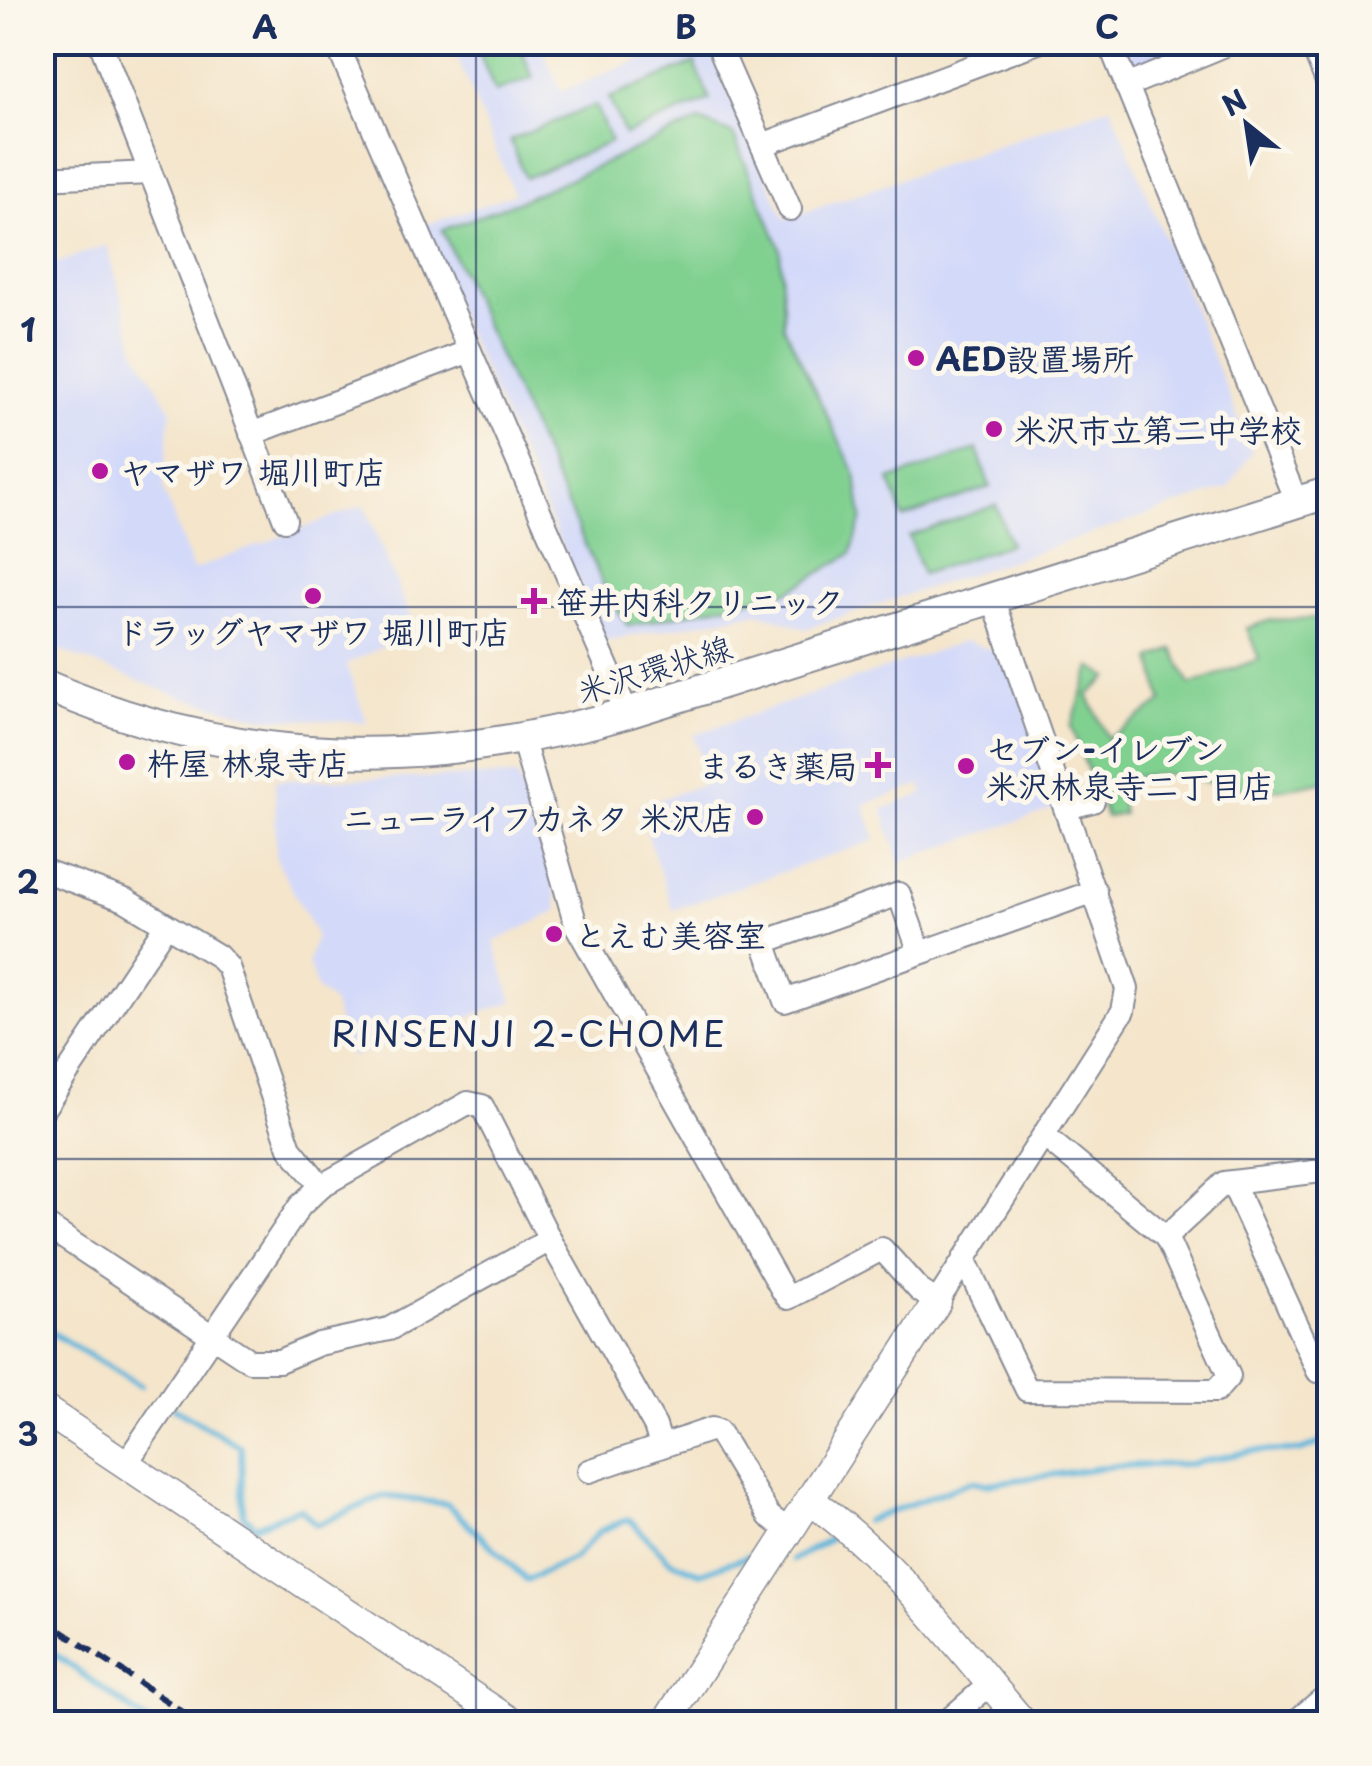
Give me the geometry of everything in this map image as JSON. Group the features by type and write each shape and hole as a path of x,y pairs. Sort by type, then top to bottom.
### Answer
{"main road":[{"name":"米沢環状線","path":"42,684 166,729 262,748 408,754 523,741 628,714 1330,492"}],"street":[{"path":"100,42 284,520"},
{"path":"336,42 628,714"},
{"path":"718,42 790,208"},
{"path":"762,145 1038,42"},
{"path":"1109,42 1296,501"},
{"path":"1126,86 1232,42"},
{"path":"1311,42 1330,89"},
{"path":"42,178 150,173"},
{"path":"251,434 470,350"},
{"path":"665,1724 1124,1012 1127,989 994,598"},
{"path":"523,741 576,925 788,1298 882,1249 919,1290 936,1302"},
{"path":"1066,808 1093,801"},
{"path":"42,870 112,894 218,956 228,967 290,1148 320,1186"},
{"path":"920,953 898,894 764,942 785,1001 1095,891"},
{"path":"42,1110 166,925"},
{"path":"127,1462 300,1206 320,1186 468,1102 482,1106 550,1240 655,1426 661,1445"},
{"path":"964,1260 1027,1390 1216,1391 1229,1376 1166,1236 1044,1136"},
{"path":"1166,1236 1224,1183 1330,1170"},
{"path":"1232,1182 1318,1370 1330,1367"},
{"path":"42,1223 250,1361 279,1362 319,1344 389,1329 550,1240"},
{"path":"42,1408 514,1724"},
{"path":"589,1471 661,1445 718,1431 769,1516 791,1532"},
{"path":"811,1502 857,1534 884,1561 1024,1724"},
{"path":"944,1724 990,1684"},
{"path":"1293,1724 1330,1693"}],"shaded area":[{"name":"米沢市立第二中学校","path":"451,43 540,43 561,91 685,43 707,43 785,219 1111,106 1252,452 1228,488 805,629 759,612 604,641 420,227 514,194"},
{"path":"1119,43 1201,43 1131,71"},
{"path":"107,245 137,352 171,410 163,489 193,570 364,505 416,631 346,664 367,722 263,718 181,697 43,644 43,268"},
{"path":"965,641 1005,654 1059,807 900,862 882,809 924,794 921,785 864,805 876,840 673,910 638,807 709,782 693,735"},
{"path":"517,776 550,868 558,911 494,942 513,1002 350,1057 332,1002 317,990 308,962 316,935 276,858 275,780"}],"green space":[{"path":"475,43 519,43 533,78 495,92"},
{"path":"695,63 710,100 625,135 609,98"},
{"path":"595,105 611,142 525,178 510,140"},
{"path":"699,121 733,134 780,248 784,326 856,475 862,519 851,554 789,591 628,626 608,595 442,230 519,201"},
{"path":"977,449 990,487 903,518 890,480"},
{"path":"996,505 1010,544 922,574 909,536"},
{"path":"1319,618 1329,648 1329,780 1259,789 1165,774 1136,777 1118,781 1123,814 1106,817 1071,727 1091,667 1109,677 1088,695 1108,739 1162,702 1152,659 1173,649 1190,685 1259,659 1247,628 1271,620"}],"waterway":[{"path":"42,1327 141,1386"},
{"path":"174,1408 241,1447 243,1515 255,1526 300,1508 316,1525 384,1496 447,1504 527,1580 573,1559 600,1531 629,1519 670,1561 700,1573 760,1552"},
{"path":"866,1521 972,1481 987,1484 1114,1466 1190,1464 1252,1451 1300,1451 1330,1439"},
{"path":"793,1560 835,1536"},
{"path":"42,1645 151,1724"}],"railway":[{"path":"42,1618 201,1724"}],"place":[{"name":"AED設置場所","path":"916,358"},
{"name":"米沢市立第二中学校","path":"994,429"},
{"name":"ヤマザワ 堀川町店","path":"100,471"},
{"name":"ドラッグヤマザワ 堀川町店","path":"313,596"},
{"name":"笹井内科クリニック","path":"534,601"},
{"name":"杵屋 林泉寺店","path":"127,762"},
{"name":"まるき薬局","path":"878,765"},
{"name":"セブン-イレブン 米沢林泉寺二丁目店","path":"966,766"},
{"name":"ニューライフカネタ 米沢店","path":"755,817"},
{"name":"とえむ美容室","path":"554,934"}],"district":[{"name":"RINSENJI 2-CHOME","path":"529,1032"}]}
